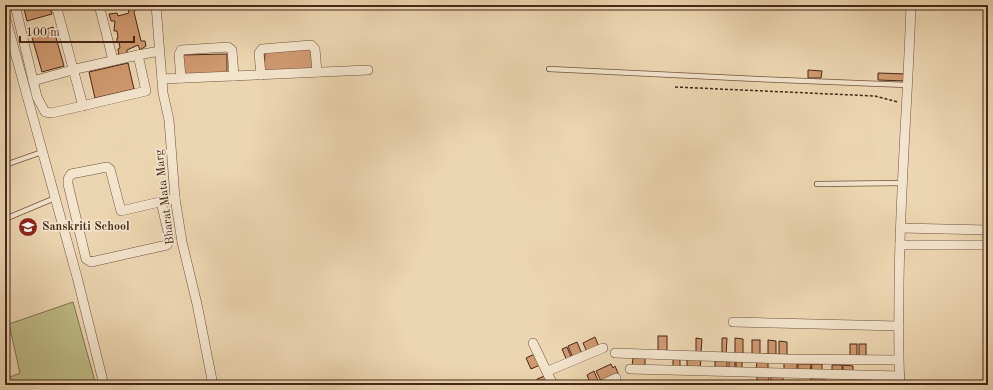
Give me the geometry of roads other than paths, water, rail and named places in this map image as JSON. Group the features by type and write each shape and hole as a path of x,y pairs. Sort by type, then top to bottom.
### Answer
{"street":[{"path":"15,5 37,97 45,112 52,113 146,91 138,55"},
{"path":"56,5 83,106"},
{"path":"99,5 113,60"},
{"name":"Bharat Mata Marg","path":"156,5 162,79 169,120 175,198 182,242 202,325 212,385"},
{"path":"630,369 900,380 898,360 900,245 911,5"},
{"path":"5,16 77,277 104,385"},
{"path":"261,75 260,53 262,48 311,45 315,49 317,72"},
{"path":"181,78 179,55 181,50 228,47 232,50 234,76"},
{"path":"33,81 113,60 160,51"},
{"path":"162,79 368,70"},
{"path":"161,202 170,240 167,245 91,262 86,259 68,179 71,174 107,167 110,170 121,211 175,198"},
{"path":"901,228 988,230"},
{"path":"900,245 988,245"},
{"path":"733,322 899,326"},
{"path":"533,343 548,371 553,385"},
{"path":"548,371 603,348"},
{"path":"615,353 788,360 898,360"},
{"path":"601,385 616,378"}],"lane":[{"path":"550,69 908,85"},
{"path":"5,165 42,152"},
{"path":"817,184 903,183"},
{"path":"5,219 55,198"}],"place":[{"name":"Sanskriti School","path":"28,227"}]}
